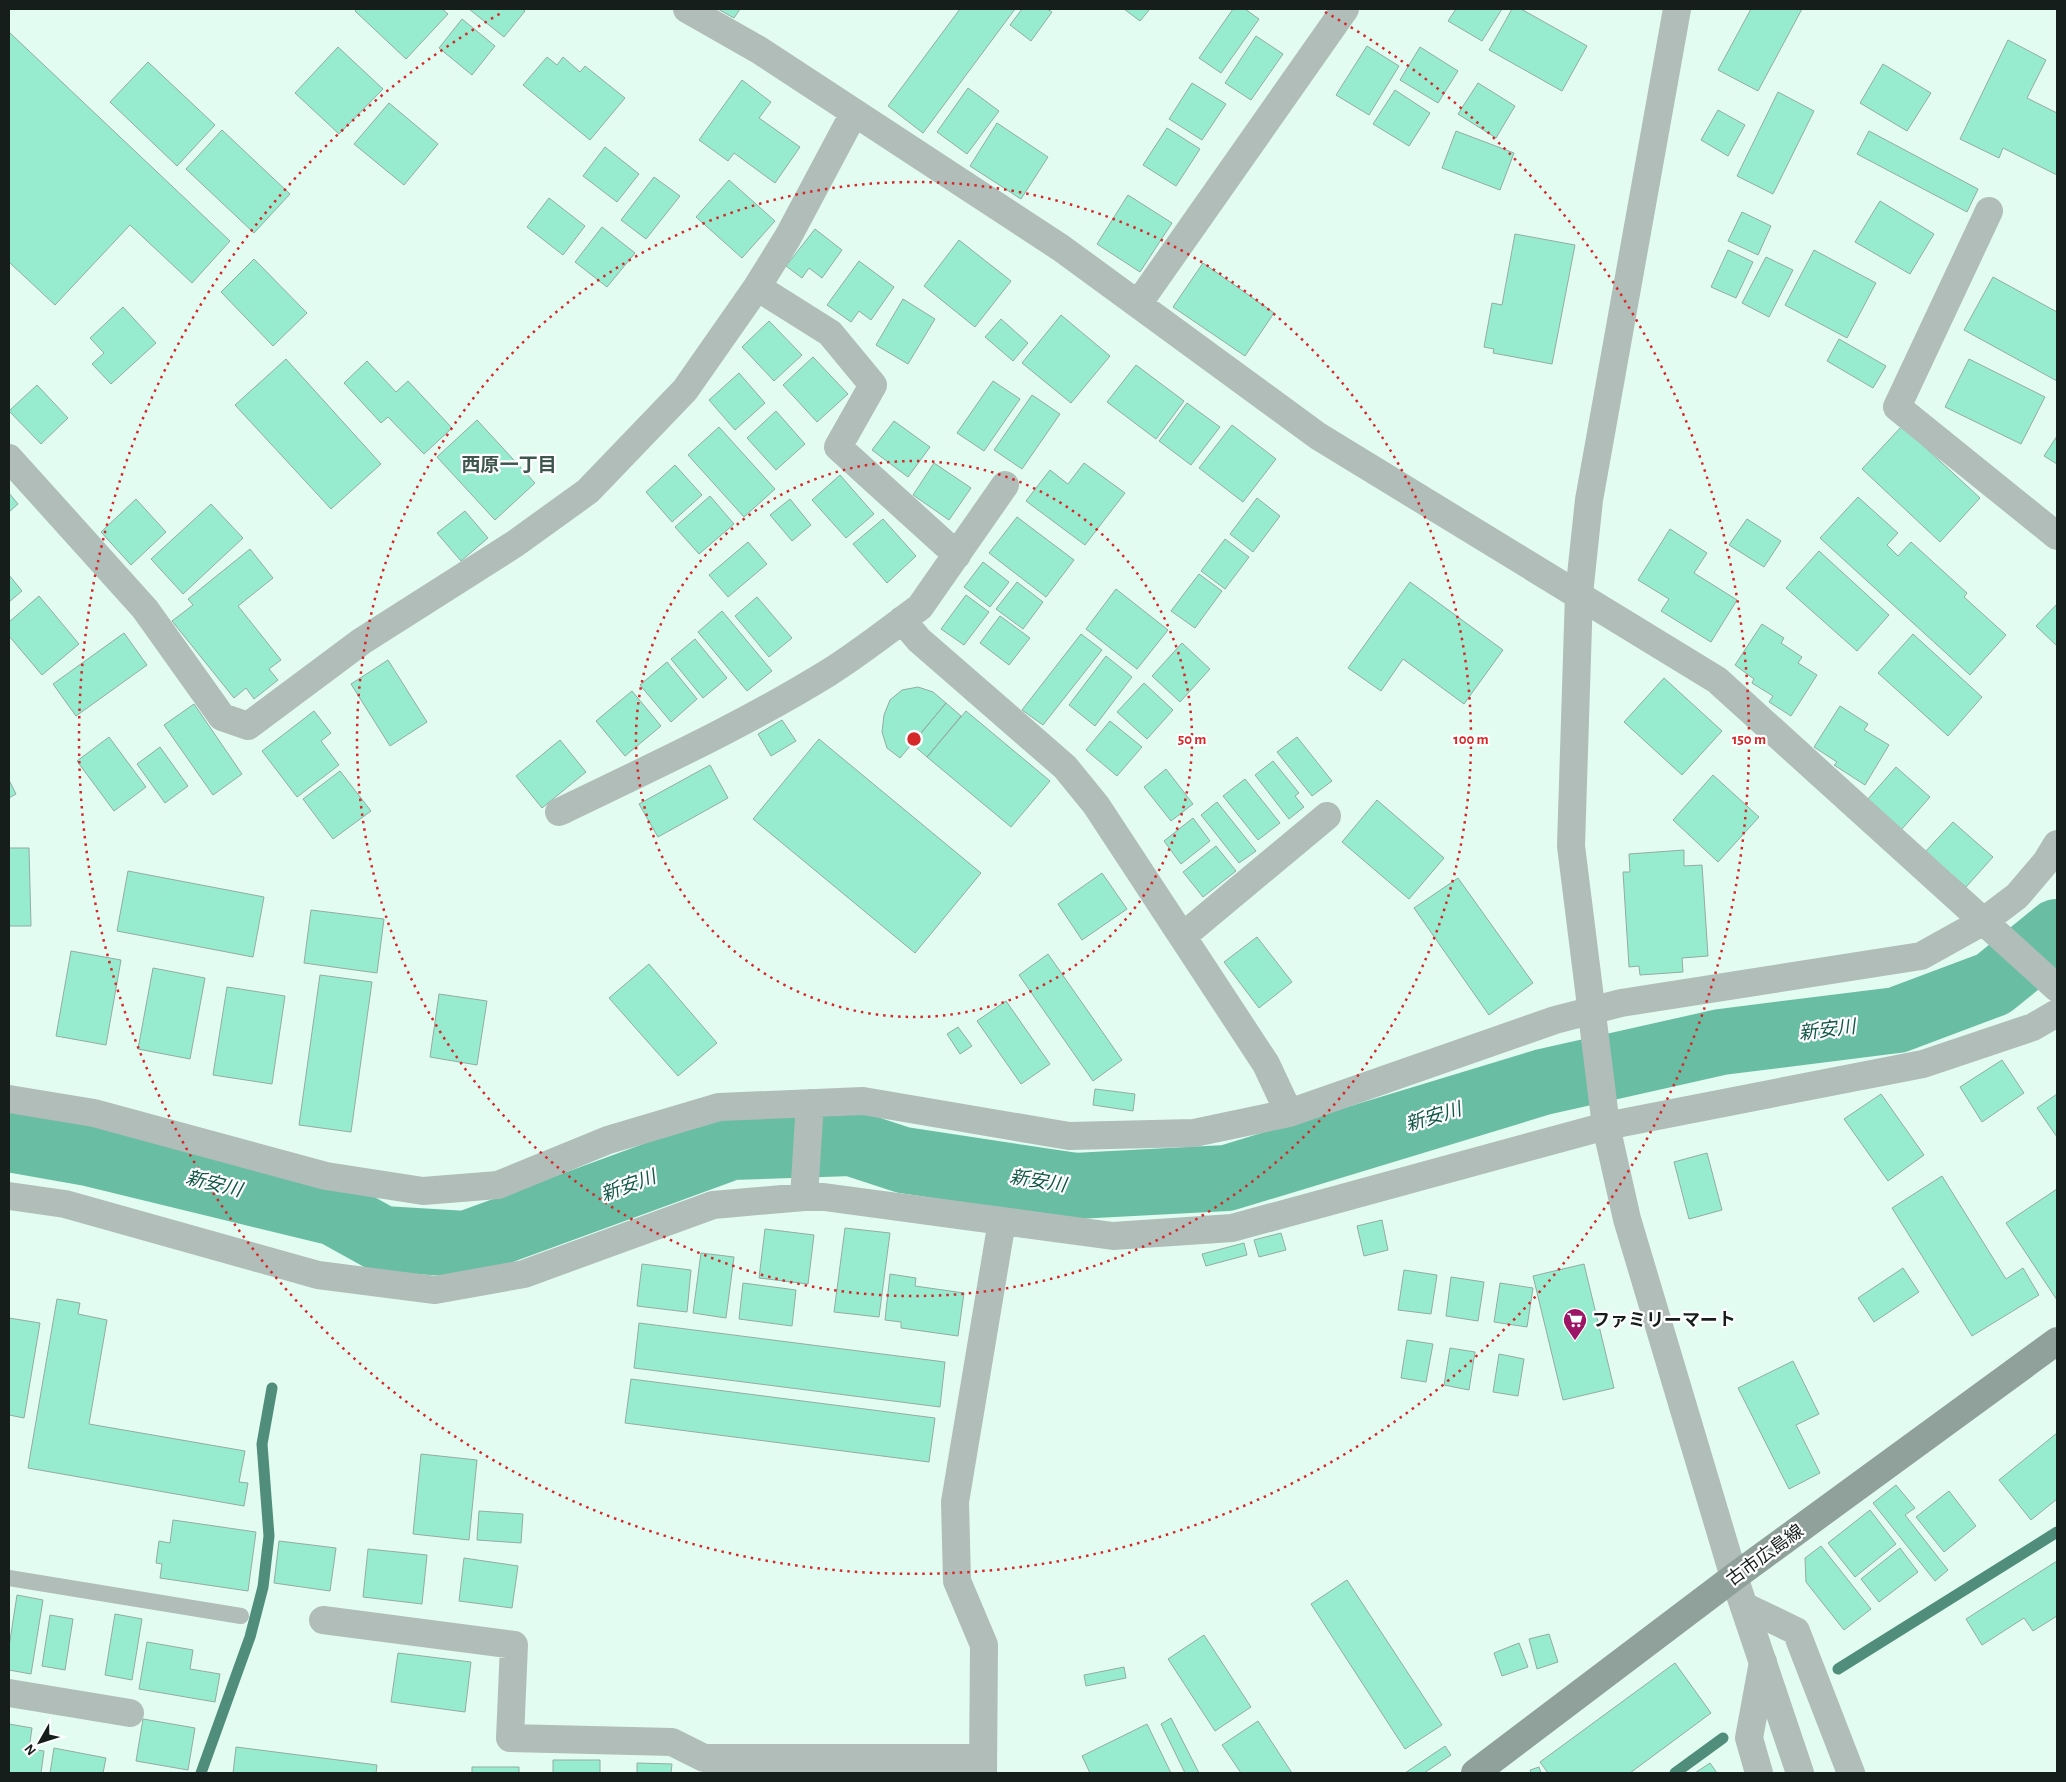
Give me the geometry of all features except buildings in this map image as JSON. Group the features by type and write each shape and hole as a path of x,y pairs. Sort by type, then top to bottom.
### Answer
{"main road":[{"name":"古市広島線","path":"1475,1773 1734,1577 2057,1341"}],"street":[{"path":"687,9 759,50 1061,248 1318,436 1717,680 2054,985"},
{"path":"1138,304 1345,9"},
{"path":"1677,9 1589,500 1579,594 1571,846 1605,1115 1627,1220 1734,1577 1800,1773"},
{"path":"9,458 145,609 222,717 248,726 362,641 516,542 588,490 685,390 757,287 788,237 854,113"},
{"path":"1989,211 1897,407 2057,536"},
{"path":"757,287 830,333 873,385 838,447 957,555"},
{"path":"559,812 747,720 830,672 920,607 1005,485"},
{"path":"902,620 919,640 1065,767 1096,805 1266,1064 1288,1113"},
{"path":"1183,936 1327,816"},
{"path":"9,1099 94,1113 326,1176 423,1191 498,1186 608,1140 719,1107 809,1111 863,1101 1069,1136 1194,1133 1288,1113 1555,1020 1593,1019 1620,1003 1920,956 1990,927 2046,862 2057,844"},
{"path":"9,1196 65,1204 318,1275 435,1290 524,1274 713,1205 804,1192 824,1197 1113,1236 1232,1228 1605,1115 1923,1064 2033,1027 2057,1013"},
{"path":"804,1192 809,1111"},
{"path":"323,1620 514,1645 510,1738 672,1742 704,1758 983,1766 984,1645 957,1581 955,1502 1002,1221"},
{"path":"1744,1606 1796,1631 1851,1773"},
{"path":"1759,1773 1749,1738 1763,1662"},
{"path":"9,1693 130,1713"}],"lane":[{"path":"9,1578 241,1616"}],"waterway":[{"name":"新安川","path":"9,1139 88,1153 335,1213 382,1239 466,1244 731,1147 851,1143 903,1160 1075,1186 1227,1178 1543,1082 1721,1042 1897,1020 1993,984 2057,932"},
{"path":"365,1261 382,1239"},
{"path":"201,1773 250,1637 263,1587 269,1536 262,1444 272,1388"},
{"path":"1838,1669 2057,1532"},
{"path":"1675,1773 1723,1738"}],"place":[{"name":"ファミリーマート","path":"1575,1341"}],"district":[{"name":"西原一丁目","path":"509,464"}]}
